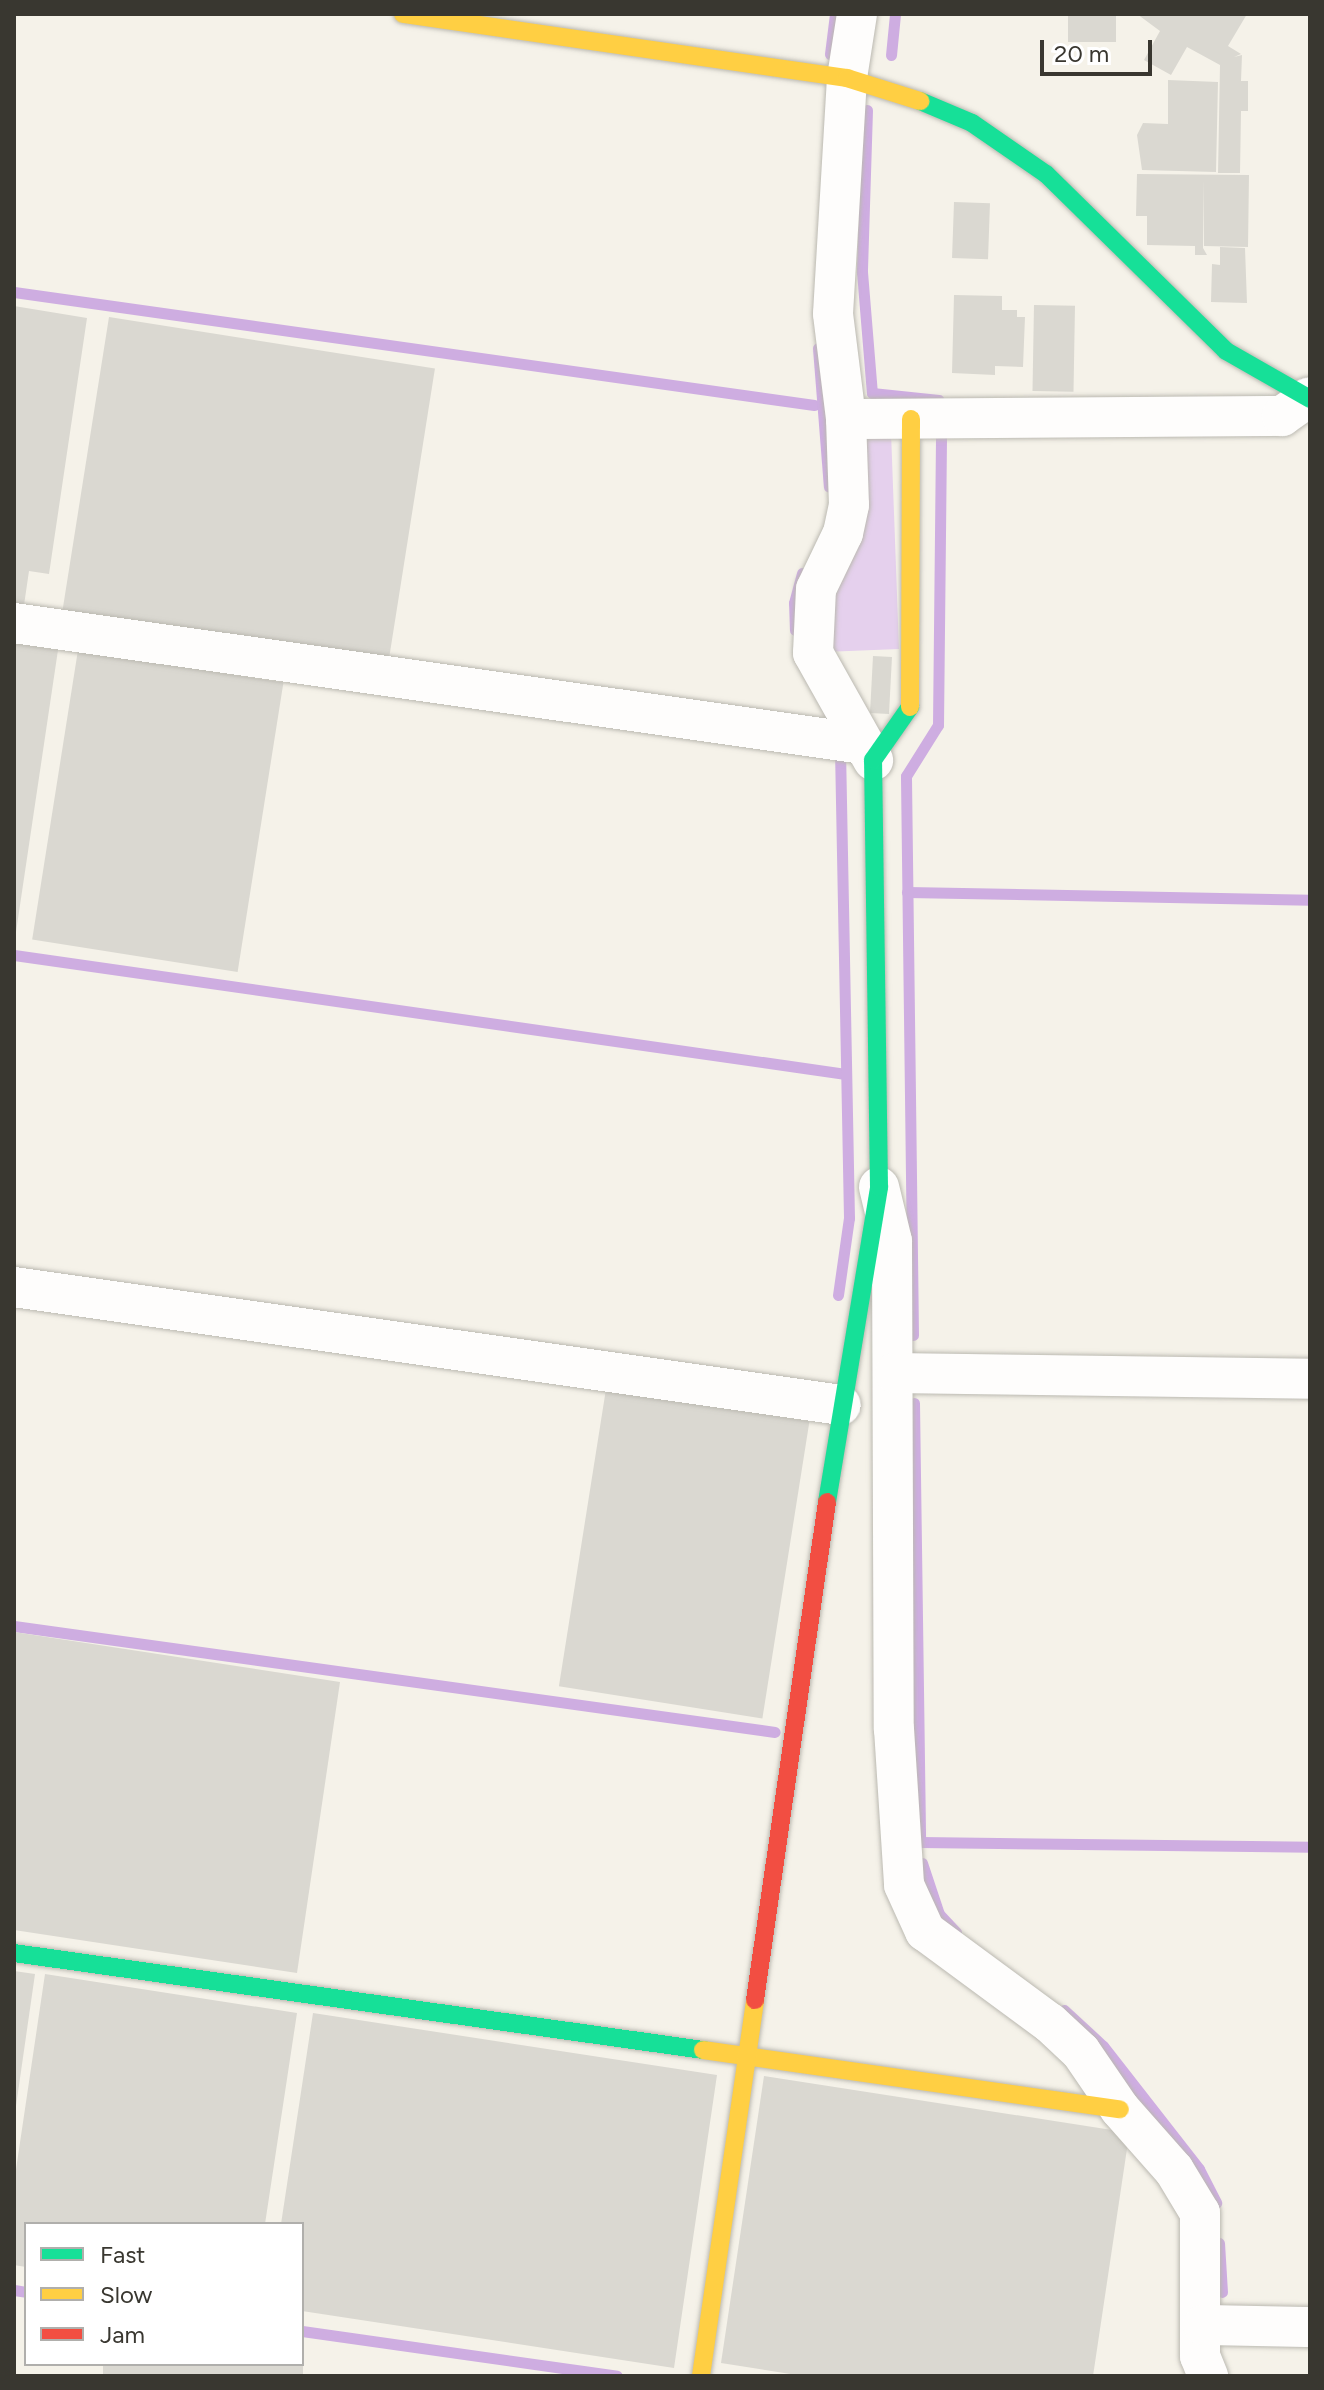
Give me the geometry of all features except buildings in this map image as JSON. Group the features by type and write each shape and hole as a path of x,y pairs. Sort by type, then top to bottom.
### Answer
{"street":[{"path":"403,14 847,78 930,104 1012,149 1046,174 1226,351 1309,398 1282,416 846,419"},
{"path":"857,14 847,78 833,314 846,419 849,505 843,533 816,589 813,653 854,746 879,1187 892,1241 895,1373 894,1729 904,1885 925,1931 1050,2023 1081,2052 1120,2109 1174,2170 1200,2213 1203,2325 1200,2356 1208,2376"},
{"path":"14,623 854,746 910,709 911,419"},
{"path":"701,2376 841,1405 879,1187"},
{"path":"14,1287 841,1405"},
{"path":"895,1373 1310,1379"},
{"path":"14,1953 1120,2109"},
{"path":"1203,2325 1310,2327"}],"shaded area":[{"path":"854,432 891,432 899,649 824,652 824,595"}],"waterway":[{"path":"830,54 835,14"},
{"path":"891,55 895,14"},
{"path":"867,110 862,272 872,393 939,400"},
{"path":"14,292 814,405"},
{"path":"818,348 829,487"},
{"path":"913,1335 906,776 938,725 941,434"},
{"path":"795,630 794,603 802,573"},
{"path":"838,1295 849,1218 840,750"},
{"path":"907,892 1310,900"},
{"path":"14,955 846,1074"},
{"path":"914,1403 920,1838"},
{"path":"14,1626 775,1732"},
{"path":"920,1842 1310,1847"},
{"path":"922,1863 939,1914 956,1932"},
{"path":"1064,2010 1103,2046 1199,2169 1216,2203"},
{"path":"1219,2243 1222,2292"},
{"path":"14,2290 24,2292"},
{"path":"304,2331 617,2376"}],"traffic: fast":[{"path":"920,101 972,123 1046,174 1226,351 1310,399"},
{"path":"827,1502 879,1187 873,760 910,707"},
{"path":"14,1953 703,2050"}],"traffic: slow":[{"path":"403,14 847,78 920,101"},
{"path":"910,707 911,419"},
{"path":"701,2376 755,2000"},
{"path":"703,2050 1120,2109"}],"traffic: jam":[{"path":"755,2000 827,1502"}]}
